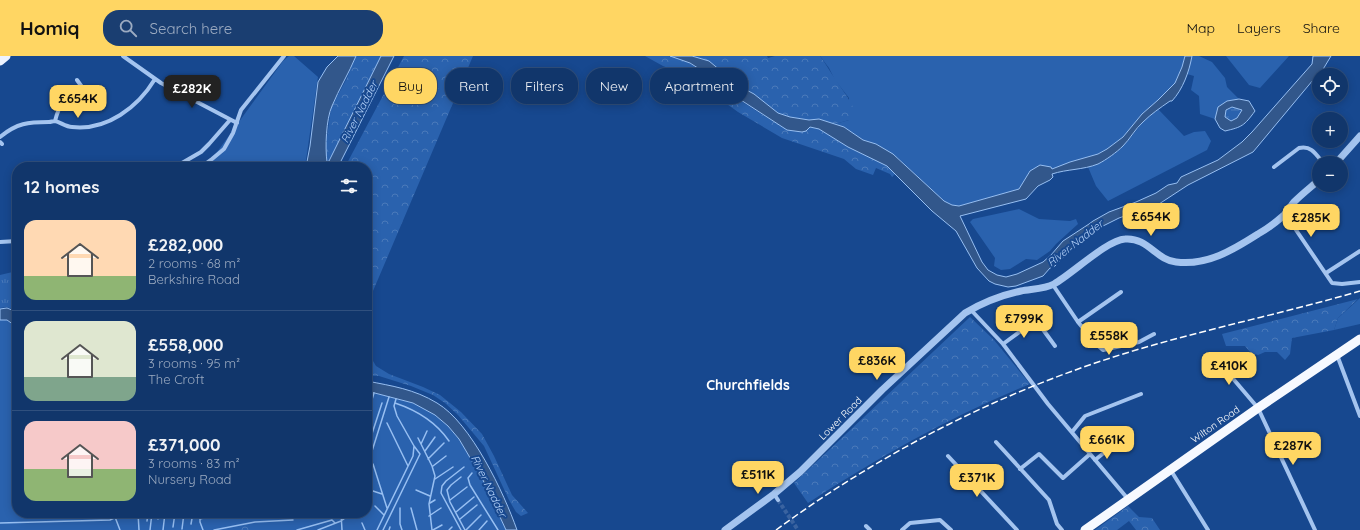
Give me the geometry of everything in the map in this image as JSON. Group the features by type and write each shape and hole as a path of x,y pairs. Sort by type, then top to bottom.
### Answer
{"highway":[{"name":"Wilton Road","path":"1085,530 1170,469 1360,338"}],"main road":[{"path":"0,61 6,56"}],"street":[{"path":"123,56 155,79 237,123"},
{"path":"208,162 224,149 237,123 241,110 284,56"},
{"path":"0,136 17,126 28,123 56,121 61,125 71,127 88,127 109,121 129,109 141,99 155,79"},
{"path":"77,80 91,98"},
{"path":"56,121 59,107 62,102 82,87"},
{"path":"184,162 201,152 230,120"},
{"path":"1342,156 1360,136"},
{"path":"1274,167 1299,148 1306,147 1313,150 1318,156"},
{"path":"1289,155 1294,159"},
{"name":"Lower Road","path":"725,530 776,497 882,390 965,313 1005,295 1053,285 1116,241 1124,239 1141,241 1166,260 1176,262 1202,261 1226,254 1272,226 1283,216 1294,202 1312,186"},
{"path":"1283,216 1294,227 1332,283 1342,284 1360,282"},
{"path":"0,242 12,241"},
{"path":"1326,273 1360,251"},
{"path":"1053,285 1078,322 1096,344 1103,350 1139,342 1154,334"},
{"path":"1078,322 1121,292"},
{"path":"971,310 1003,344 1048,404 1128,499"},
{"path":"1003,344 1036,320 1055,346"},
{"path":"1212,354 1258,408 1314,530"},
{"path":"1336,354 1360,416"},
{"path":"1072,432 1085,416 1141,394"},
{"path":"1095,460 1121,438"},
{"path":"996,442 1049,500 1057,524 1062,530"},
{"path":"1020,469 1039,454 1062,478 1090,454"},
{"path":"948,456 1017,530"},
{"path":"1170,469 1208,530"},
{"path":"902,530 910,523 940,520 951,530"},
{"path":"866,526 870,530"}],"green space":[{"path":"289,56 294,56 318,77 306,162 207,162 212,159 283,61"},
{"path":"356,56 381,56 329,161 326,162 326,144 331,108 347,78"},
{"path":"404,56 473,56 468,68 445,68 445,104 453,104 372,293 372,162 348,162 384,94 384,104 437,104 437,68 398,68"},
{"path":"645,56 669,56 678,58 697,68 668,68"},
{"path":"692,56 767,56 768,58 775,56 820,56 855,111 849,120 835,124 819,119 809,120 790,117 778,113 748,91 748,68 717,68 709,61"},
{"path":"820,56 1185,56 1175,83 1142,114 1123,137 1107,149 1098,154 1070,162 1051,170 1040,165 1030,171 1019,189 959,206 952,205 944,201 898,158 876,144 863,140 844,127 835,124 849,120 849,98 835,80 829,68"},
{"path":"1192,56 1199,56 1212,62 1225,78 1227,87 1239,99 1227,101 1218,107 1215,119 1200,114 1199,96 1191,90 1194,76 1187,74"},
{"path":"1226,56 1289,56 1260,88 1249,85"},
{"path":"727,104 746,104 787,130 810,127 819,129 848,147 887,166 895,174 892,177 890,174 876,168 873,175 856,169 844,159 782,138"},
{"path":"1233,107 1242,110 1237,118 1231,121 1225,117 1226,110"},
{"path":"1158,109 1184,136 1194,132 1205,131 1211,141 1207,150 1108,201 1096,186 1088,167 1115,153 1139,126"},
{"path":"1019,209 1039,219 1070,221 1076,219 1078,224 1050,251 1037,260 1026,259 1010,269 1001,270 994,266 995,258 970,222 973,219"},
{"path":"12,272 12,309 6,307 0,308 0,275"},
{"path":"1360,298 1360,324 1334,330 1338,318"},
{"path":"1358,299 1338,318 1334,330 1292,338 1290,354 1285,360 1277,352 1265,352 1258,355 1251,353 1245,346 1226,346 1222,334"},
{"path":"970,317 994,340 1030,384 1001,396 916,438 808,503 794,483"},
{"path":"0,320 7,320 12,324 12,518 372,518 372,392 413,403 435,415 448,426 459,439 482,478 506,530 0,530"},
{"path":"372,359 376,366 389,374 440,395 461,412 482,434 512,495 528,513 521,516 516,512 484,446 458,415 445,403 433,395 411,386 379,376 372,376"},
{"path":"1128,506 1139,517 1152,518 1160,530 1136,530 1129,521 1117,530 1095,530"},
{"path":"246,523 254,530 236,530"}],"water":[{"path":"338,56 356,56 328,118 326,134 327,162 307,162 310,146 318,82 327,67"},
{"name":"River Nadder","path":"381,56 394,56 388,68 384,68 384,76 341,162 327,162 329,161"},
{"path":"670,56 692,56 709,61 717,68 698,68 690,63"},
{"name":"River Nadder","path":"1185,56 1192,56 1185,80 1172,101 1146,119 1123,146 1108,158 1092,166 1052,174 1053,177 1050,180 1038,186 1026,199 960,216 982,262 988,270 997,275 1006,277 1017,274 1043,262 1063,241 1109,212 1156,193 1168,185 1177,183 1181,177 1218,160 1242,142 1252,132 1312,64 1313,56 1331,56 1324,68 1312,68 1312,81 1253,152 1188,185 1159,204 1119,218 1093,231 1084,240 1077,243 1043,276 1016,286 1008,287 989,281 977,268 956,231 932,211 887,166 848,147 819,129 810,127 806,131 802,132 787,130 747,104 748,91 778,113 790,117 809,120 819,119 844,127 863,140 876,144 893,154 944,201 952,205 959,206 1019,189 1030,171 1040,165 1051,167 1052,169 1098,154 1107,149 1123,137 1142,114 1175,83"},
{"path":"1239,99 1249,101 1255,111 1242,125 1225,131 1220,128 1215,119 1218,107 1227,101","holes":["1232,107 1242,110 1237,118 1231,121 1225,117 1226,110"]},
{"path":"7,308 12,310 12,324 7,320 0,320 0,309"},
{"name":"River Nadder","path":"372,382 420,394 437,403 450,413 474,442 485,460 504,497 517,530 506,530 482,478 459,439 448,426 435,415 413,403 372,392"}],"waterway":[{"path":"372,400 374,393"},
{"path":"372,451 389,397"},
{"path":"377,530 413,456 414,446 397,416 394,406 396,399"},
{"path":"372,434 382,403"},
{"path":"395,403 418,413 432,422 449,441"},
{"path":"387,423 408,466"},
{"path":"421,444 427,431"},
{"path":"425,451 435,437"},
{"path":"418,438 432,466 435,476 429,504 432,530"},
{"path":"428,459 444,443"},
{"path":"383,530 420,454 414,446"},
{"path":"433,466 446,456"},
{"path":"373,464 387,508"},
{"path":"435,479 453,467"},
{"path":"461,530 441,493 442,486 446,481 464,467"},
{"name":"River Nadder","path":"472,473 468,478 470,485 498,530"},
{"path":"461,477 447,490 450,502 465,530"},
{"path":"450,500 467,487"},
{"path":"416,490 430,496"},
{"path":"373,491 382,494"},
{"path":"456,512 474,497"},
{"path":"430,503 435,500"},
{"path":"460,519 477,505"},
{"path":"375,506 384,515"},
{"path":"400,508 400,524 402,530"},
{"path":"411,508 417,530"},
{"path":"429,516 441,508"},
{"path":"466,530 481,515"},
{"path":"0,523 110,520 114,518"},
{"path":"115,518 120,530"},
{"path":"138,518 139,530"},
{"path":"150,530 151,518"},
{"path":"163,530 164,518"},
{"path":"173,527 174,518"},
{"path":"182,529 183,518"},
{"path":"191,524 192,518"},
{"path":"200,518 203,530"},
{"path":"341,518 342,530"},
{"path":"318,530 345,518"},
{"path":"214,530 255,522 293,520"},
{"path":"297,530 332,520 335,523"},
{"path":"479,530 487,521"},
{"path":"362,523 365,530"},
{"path":"433,530 442,525"},
{"path":"449,530 452,527"}],"tunnel":[{"path":"778,500 798,530"}],"railway":[{"path":"776,530 818,500 906,447 998,401 1046,381 1094,363 1143,348 1360,291"}],"district":[{"name":"Churchfields","path":"748,385"}]}
